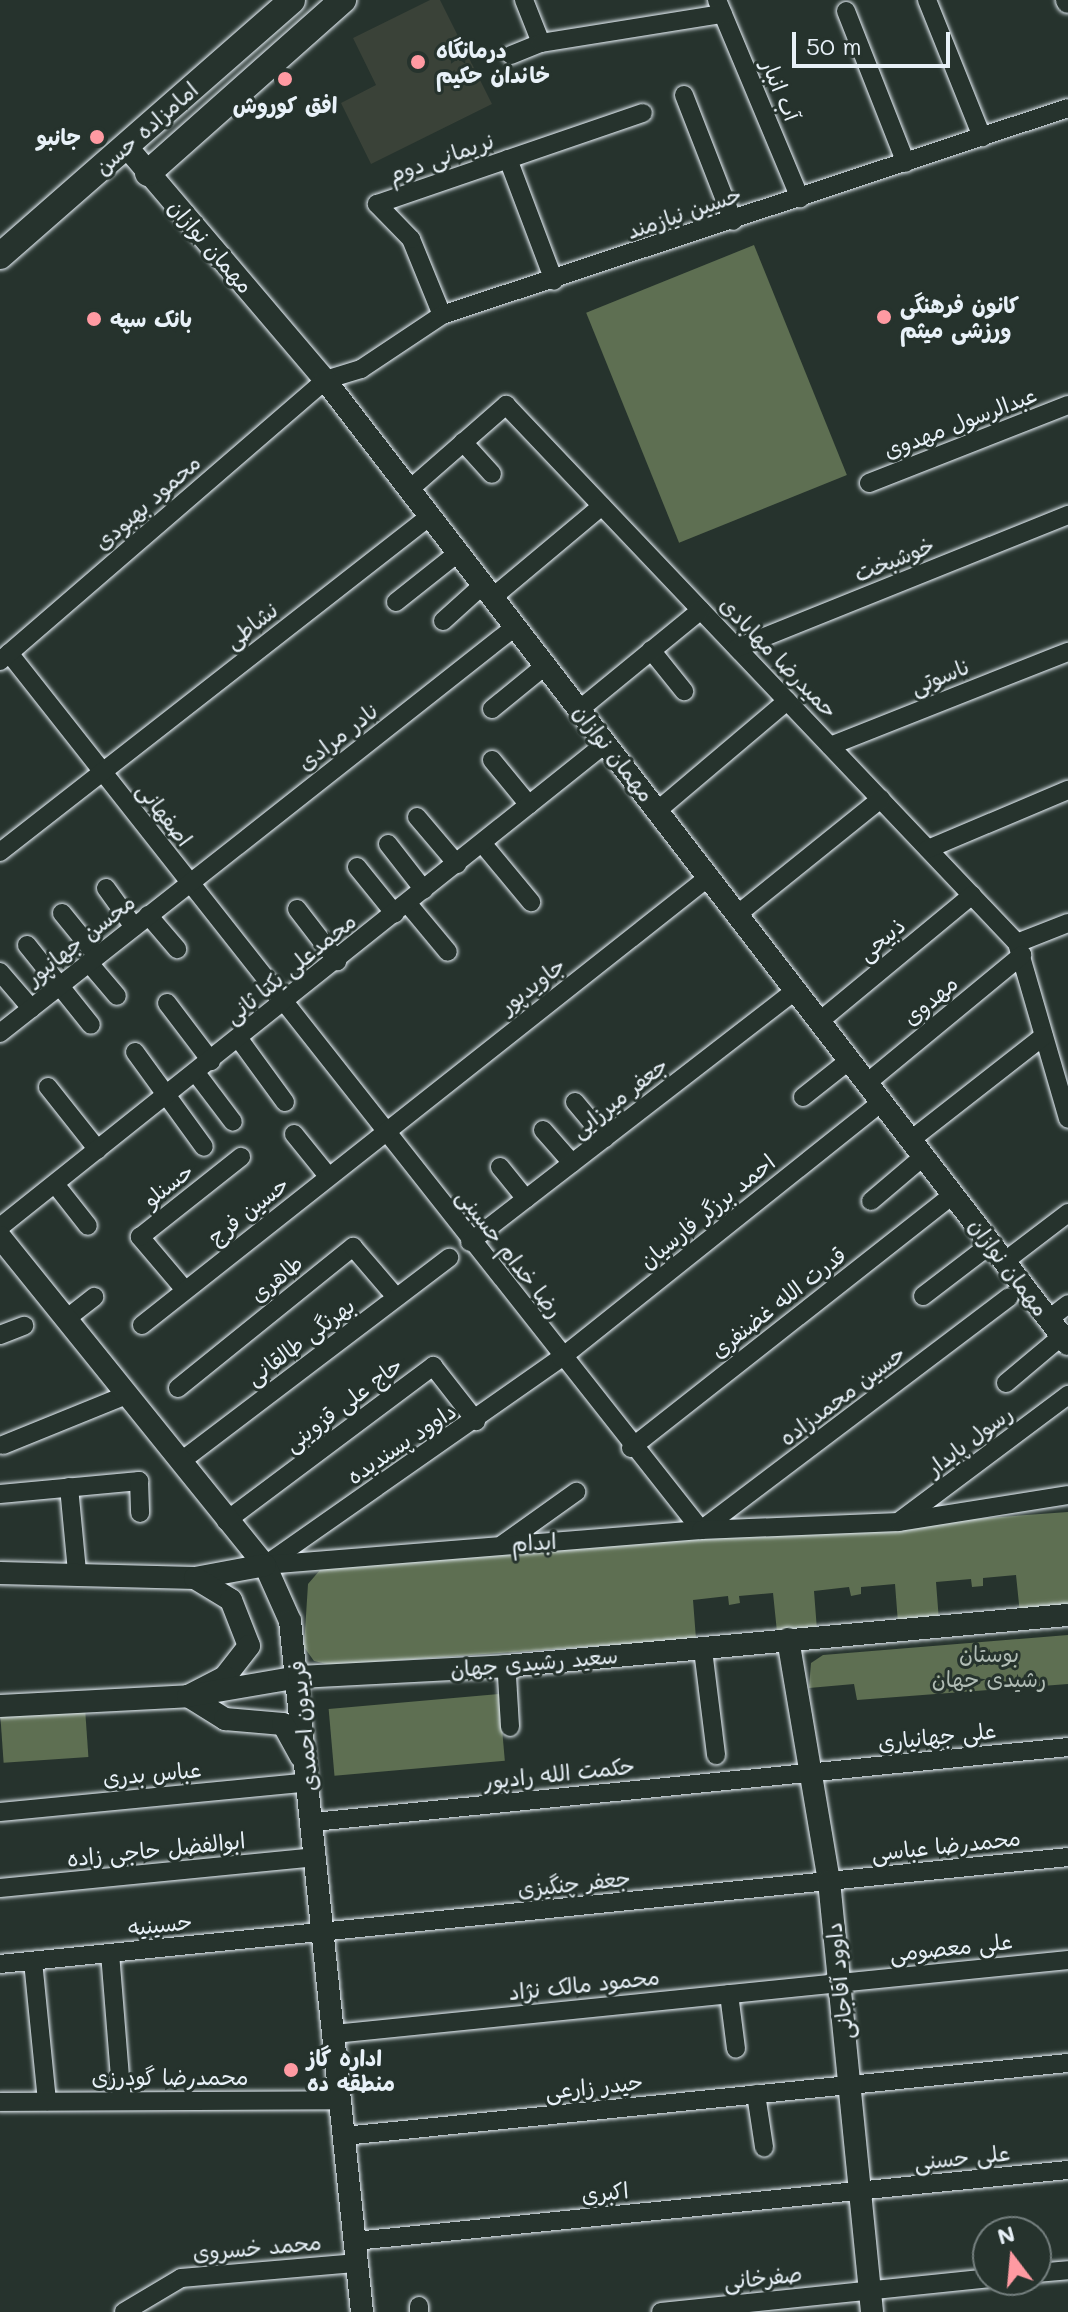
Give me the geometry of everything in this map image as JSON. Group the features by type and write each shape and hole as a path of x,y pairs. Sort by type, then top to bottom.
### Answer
{"main road":[{"name":"امامزاده حسن","path":"0,256 292,0"},
{"name":"امامزاده حسن","path":"148,173 343,0"}],"street":[{"path":"524,0 541,43"},
{"path":"927,0 982,137"},
{"path":"511,55 541,43 720,7"},
{"name":"آب انبار","path":"720,7 800,198"},
{"path":"846,11 906,163"},
{"path":"684,95 733,221"},
{"name":"حسین نیازمند","path":"325,380 361,369 442,315 554,281 1068,108"},
{"name":"نریمانی دوم","path":"442,315 411,239 377,204 643,113"},
{"name":"مهمان نوازان","path":"126,146 325,380 1060,1333"},
{"path":"508,159 554,281"},
{"name":"محمود بهبودی","path":"4,657 325,380"},
{"name":"حمیدرضا مهابادی","path":"463,442 506,405 1020,949"},
{"name":"عبدالرسول مهدوی","path":"869,483 1068,405"},
{"path":"410,489 463,442 492,474"},
{"path":"443,621 602,506"},
{"name":"خوشبخت","path":"737,648 1068,515"},
{"name":"نشاطی","path":"0,852 430,516"},
{"path":"396,602 459,552"},
{"path":"580,709 701,610"},
{"name":"نادر مرادی","path":"189,883 516,626"},
{"path":"651,650 684,691"},
{"name":"ناسوتی","path":"830,746 1068,652"},
{"name":"اصفهانی","path":"4,657 102,773 283,1004"},
{"path":"492,709 546,665"},
{"path":"658,810 787,701"},
{"name":"محمدعلی یکتا ثانی","path":"0,1227 337,961 606,743"},
{"path":"492,760 529,805"},
{"path":"928,849 1068,790"},
{"path":"739,913 881,799"},
{"path":"417,817 457,864"},
{"path":"482,843 531,902"},
{"path":"388,844 424,890"},
{"path":"357,867 448,952"},
{"name":"جاویدپور","path":"384,1132 710,876"},
{"name":"محسن جهانپور","path":"0,1033 189,883"},
{"path":"106,888 177,949"},
{"name":"ذبیحی","path":"821,1020 972,895"},
{"path":"297,909 337,961"},
{"path":"62,913 117,996"},
{"name":"مهدوی","path":"868,1082 1020,949 1068,923"},
{"path":"27,945 91,1025"},
{"path":"1020,949 1044,1036 1059,1056 1068,1119"},
{"path":"0,972 31,1008"},
{"name":"جعفر میرزایی","path":"470,1242 797,989"},
{"path":"167,1003 211,1061"},
{"name":"رضا خدام حسینی","path":"283,1004 631,1448 701,1530"},
{"path":"871,1201 918,1147 1044,1036"},
{"path":"239,1039 285,1102"},
{"path":"135,1052 204,1147"},
{"path":"803,1097 851,1059"},
{"path":"196,1073 233,1122"},
{"path":"48,1087 98,1150"},
{"name":"احمد برزگر فارسیان","path":"561,1358 883,1101"},
{"path":"575,1102 605,1138"},
{"path":"543,1130 572,1163"},
{"name":"حسین فرج","path":"142,1325 384,1132"},
{"path":"294,1134 328,1176"},
{"name":"حسنلو","path":"185,1290 140,1237 241,1157"},
{"path":"500,1167 526,1199"},
{"path":"55,1184 88,1226"},
{"name":"قدرت الله غضنفری","path":"631,1448 954,1194"},
{"path":"923,1296 1068,1213"},
{"name":"فریدون احمدی","path":"0,1237 226,1521 265,1565 290,1621 304,1720 362,2312"},
{"name":"طاهری","path":"178,1388 353,1247 396,1297"},
{"name":"بهرنگی طالقانی","path":"180,1462 449,1258"},
{"path":"66,1319 94,1297"},
{"name":"حسین محمدزاده","path":"701,1530 1009,1297"},
{"path":"1006,1383 1060,1333 1068,1304"},
{"path":"0,1335 24,1326"},
{"name":"داوود پسندیده","path":"265,1565 476,1421 561,1358"},
{"name":"حاج علی قزوینی","path":"226,1521 433,1366 476,1421"},
{"path":"3,1445 126,1395"},
{"name":"رسول پایدار","path":"899,1522 1068,1395"},
{"path":"0,1494 139,1481 140,1513"},
{"path":"69,1487 77,1571"},
{"path":"502,1545 576,1492"},
{"name":"ابدام","path":"0,1573 77,1571 195,1578 265,1565 502,1545 701,1530 899,1522 1068,1495"},
{"path":"188,1696 225,1677 249,1646 231,1600 195,1578"},
{"name":"سعید رشیدی جهان","path":"789,1646 1068,1615"},
{"name":"سعید رشیدی جهان","path":"304,1720 327,1689 704,1652 1068,1629"},
{"name":"داوود آقاجانی","path":"789,1646 829,1881 871,2301"},
{"path":"704,1652 716,1755"},
{"path":"506,1671 510,1727"},
{"name":"سعید رشیدی جهان","path":"0,1706 188,1696 299,1677 506,1671"},
{"path":"188,1696 225,1719 283,1724 299,1748 309,1782"},
{"name":"علی جهانیاری","path":"810,1772 1068,1747"},
{"name":"حکمت الله رادپور","path":"313,1822 810,1772"},
{"name":"عباس بدری","path":"0,1812 309,1782"},
{"name":"ابوالفضل حاجی زاده","path":"0,1888 316,1857"},
{"name":"محمدرضا عباسی","path":"829,1881 1068,1857"},
{"name":"جعفر چنگیزی","path":"324,1932 829,1881"},
{"name":"حسینیه","path":"0,1964 324,1932"},
{"path":"110,1953 122,2101"},
{"name":"علی معصومی","path":"839,1983 1068,1960"},
{"path":"33,1961 47,2101"},
{"name":"محمود مالک نژاد","path":"334,2034 839,1983"},
{"path":"729,1994 736,2049"},
{"name":"حیدر زارعی","path":"344,2136 1068,2063"},
{"path":"756,2094 764,2147"},
{"name":"محمدرضا گودرزی","path":"0,2102 340,2100"},
{"name":"علی حسنی","path":"860,2191 1068,2170"},
{"name":"اکبری","path":"356,2252 860,2191"},
{"name":"محمد خسروی","path":"124,2312 181,2278 356,2252"},
{"name":"صفرخانی","path":"661,2312 871,2301 972,2281"}],"shaded area":[{"name":"درمانگاه خاندان حکیم","path":"430,0 440,0 492,104 371,164 341,103 376,85 353,38"}],"green space":[{"path":"754,245 847,475 679,543 586,313"},
{"path":"1068,1512 1068,1610 1020,1614 1016,1575 983,1578 983,1586 972,1587 971,1579 936,1582 939,1621 898,1623 895,1584 861,1587 861,1594 851,1596 849,1587 814,1591 817,1630 777,1632 773,1593 739,1596 740,1603 729,1605 728,1596 693,1600 696,1639 331,1665 314,1661 304,1647 308,1584 320,1570 336,1566"},
{"name":"بوستان رشیدی جهان","path":"1068,1635 1068,1684 857,1700 854,1684 809,1688 811,1663 823,1655"},
{"path":"499,1694 505,1761 334,1776 329,1709"},
{"path":"85,1708 88,1757 4,1763 0,1714"}],"place":[{"name":"درمانگاه خاندان حکیم","path":"418,62"},
{"name":"افق کوروش","path":"285,79"},
{"name":"جانبو","path":"97,137"},
{"name":"کانون فرهنگی ورزشی میثم","path":"884,317"},
{"name":"بانک سپه","path":"94,319"},
{"name":"اداره گاز منطقه ده","path":"291,2070"}]}
